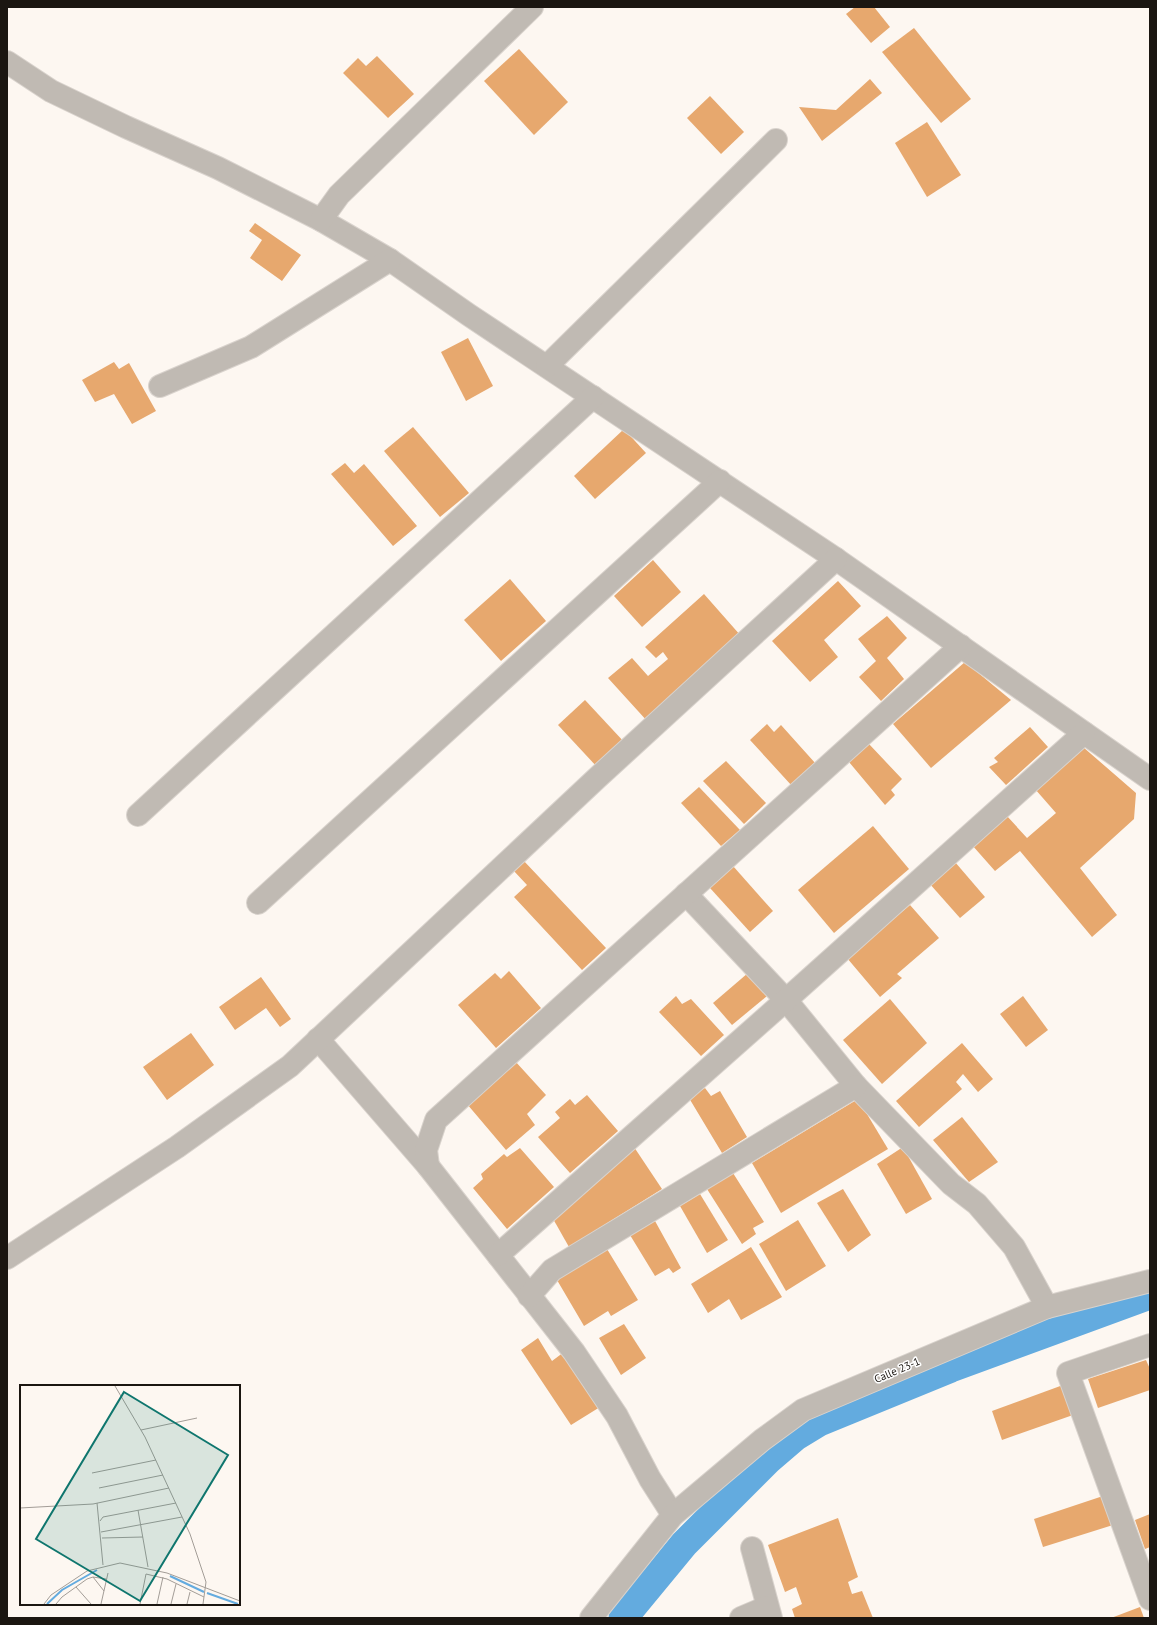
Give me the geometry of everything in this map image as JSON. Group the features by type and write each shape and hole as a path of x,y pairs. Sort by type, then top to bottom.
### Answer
{"street":[{"path":"321,220 339,195 532,7"},
{"path":"7,62 51,91 126,127 218,168 321,220 390,260 468,315 836,559 1150,779"},
{"path":"547,366 776,140"},
{"path":"160,386 251,347 390,260"},
{"path":"138,815 593,397"},
{"path":"258,903 720,481"},
{"path":"7,1258 177,1147 290,1066 597,778 836,559"},
{"path":"428,1166 426,1150 436,1120 961,646"},
{"path":"498,1255 1084,733"},
{"path":"686,894 786,1000 856,1086 951,1184 977,1204 1014,1247 1047,1307"},
{"path":"318,1039 428,1166 574,1352 617,1416 650,1479 673,1515"},
{"path":"529,1296 552,1270 856,1086"},
{"name":"Calle 23-1","path":"591,1618 673,1515 762,1440 803,1410 1047,1307 1150,1281"},
{"path":"1150,1345 1068,1372 1150,1599"},
{"path":"741,1618 769,1612 752,1548"}],"building":[{"path":"855,7 874,7 890,27 871,43 846,14"},
{"path":"914,28 971,99 941,123 882,52"},
{"path":"519,49 568,102 534,135 484,81"},
{"path":"377,56 414,94 388,118 343,73 358,58 366,66"},
{"path":"870,79 882,93 822,141 799,107 836,110"},
{"path":"710,96 744,132 721,154 687,118"},
{"path":"927,122 961,175 927,197 895,143"},
{"path":"255,223 301,255 282,281 250,258 262,240 249,231"},
{"path":"468,338 493,386 466,401 441,352"},
{"path":"114,362 119,369 129,363 156,411 132,424 114,394 95,402 82,380"},
{"path":"413,427 469,493 440,517 384,451"},
{"path":"624,429 646,453 595,499 574,476"},
{"path":"345,463 354,473 364,464 417,526 393,546 331,474"},
{"path":"653,560 681,592 642,627 614,596"},
{"path":"510,579 546,621 501,661 464,620"},
{"path":"838,581 861,606 824,640 838,657 810,682 772,641"},
{"path":"704,594 741,636 648,722 608,678 632,658 648,676 668,659 663,652 656,658 645,647"},
{"path":"887,616 907,638 887,658 904,679 881,701 859,677 876,661 858,639"},
{"path":"965,662 1011,700 931,768 893,724"},
{"path":"585,700 625,743 598,768 558,725"},
{"path":"767,724 774,732 781,725 816,764 792,786 750,740"},
{"path":"1030,727 1048,747 1006,785 989,767 998,762 994,758"},
{"path":"869,744 902,779 891,790 895,795 885,805 849,762"},
{"path":"1083,747 1136,793 1134,819 1080,868 1117,915 1092,937 1020,851 995,871 972,845 1007,816 1027,838 1056,813 1035,789"},
{"path":"726,761 766,803 744,824 703,781"},
{"path":"699,787 740,830 721,846 681,803"},
{"path":"873,826 909,869 834,933 798,890"},
{"path":"523,860 606,948 582,970 514,897 527,885 513,870"},
{"path":"955,862 985,897 960,918 929,883"},
{"path":"733,866 773,911 750,932 710,888"},
{"path":"910,905 939,938 897,974 902,978 880,997 847,958"},
{"path":"509,971 541,1008 496,1048 458,1005 495,973 501,979"},
{"path":"748,973 767,996 732,1025 713,1003"},
{"path":"261,977 291,1019 280,1027 266,1008 235,1030 219,1007"},
{"path":"676,996 682,1004 691,999 724,1035 701,1056 659,1012"},
{"path":"1023,996 1048,1030 1026,1047 1000,1014"},
{"path":"890,999 927,1043 882,1084 843,1040"},
{"path":"191,1033 214,1065 167,1100 143,1067"},
{"path":"962,1043 993,1079 978,1092 963,1074 956,1082 962,1089 919,1127 896,1101"},
{"path":"515,1061 546,1095 527,1114 535,1125 506,1150 467,1104"},
{"path":"705,1088 711,1096 720,1091 747,1137 722,1153 689,1098"},
{"path":"587,1095 618,1131 570,1173 538,1137 560,1118 555,1112 570,1099 575,1105"},
{"path":"858,1099 888,1149 781,1213 752,1163"},
{"path":"962,1117 998,1162 969,1182 933,1140"},
{"path":"634,1147 662,1189 569,1247 552,1217"},
{"path":"903,1147 932,1199 906,1214 877,1164"},
{"path":"520,1148 554,1187 507,1229 473,1188 483,1179 481,1174 504,1154 507,1157"},
{"path":"733,1173 764,1222 753,1228 756,1234 742,1244 707,1189"},
{"path":"843,1189 871,1235 848,1252 817,1203"},
{"path":"700,1194 728,1240 707,1253 680,1206"},
{"path":"798,1220 826,1266 786,1291 759,1244"},
{"path":"655,1221 681,1268 673,1273 669,1268 655,1276 630,1235"},
{"path":"751,1247 782,1297 741,1320 729,1299 708,1313 691,1284"},
{"path":"607,1249 638,1300 611,1316 608,1311 584,1326 557,1280"},
{"path":"624,1324 646,1358 621,1375 599,1338"},
{"path":"538,1338 552,1361 564,1352 600,1407 571,1425 521,1350"},
{"path":"1146,1360 1150,1369 1150,1390 1098,1408 1088,1379"},
{"path":"1063,1385 1073,1415 1002,1440 992,1411"},
{"path":"1103,1496 1113,1525 1043,1547 1034,1519"},
{"path":"1150,1514 1150,1547 1145,1549 1135,1520"},
{"path":"838,1518 858,1577 848,1582 852,1594 862,1591 873,1618 795,1618 792,1609 802,1604 796,1587 785,1592 768,1545"},
{"path":"1140,1607 1144,1618 1111,1618"}],"waterway":[{"path":"623,1618 684,1544 768,1460 796,1436 819,1422 951,1368 1150,1295"}]}
